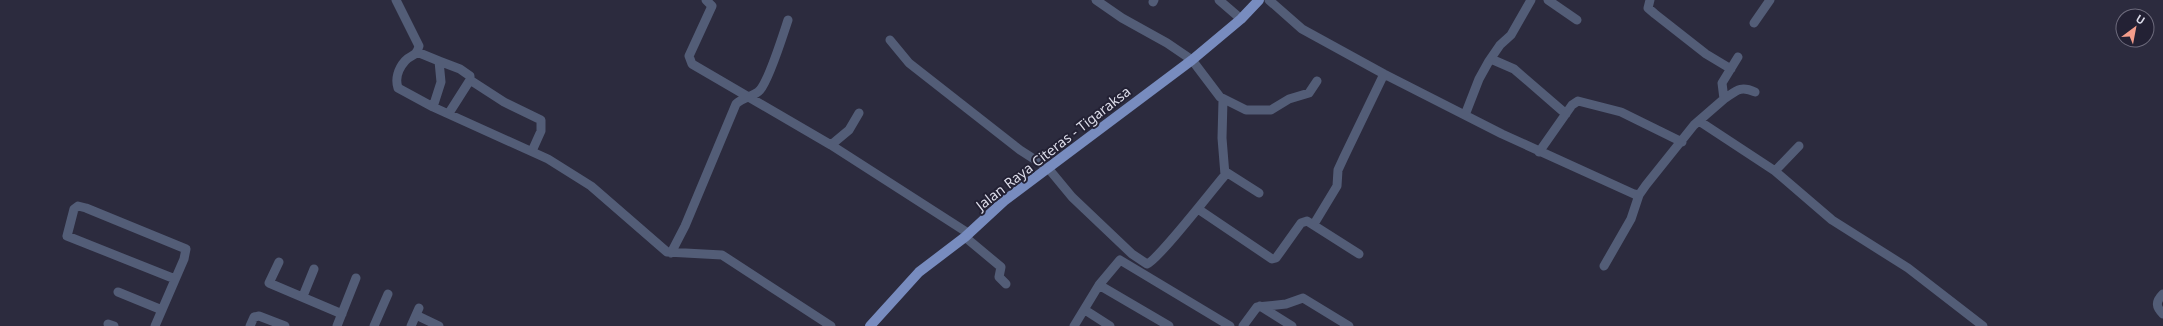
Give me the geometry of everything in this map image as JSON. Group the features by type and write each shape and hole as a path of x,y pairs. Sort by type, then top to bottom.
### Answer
{"main road":[{"name":"Jalan Raya Citeras - Tigaraksa","path":"870,326 919,272 967,235 1004,201 1192,60 1241,19 1259,0"}],"street":[{"path":"396,0 419,46 413,57 405,61 397,75 396,83 398,88 433,107 449,112 548,159 591,186 670,253 722,255 831,326"},
{"path":"706,0 712,4 712,9 689,56 690,61 694,66 831,146 967,235 1001,267 999,277 1006,284"},
{"path":"1096,0 1122,18 1167,43 1192,60 1209,84 1223,100 1246,110 1271,110 1289,99 1309,93 1317,81"},
{"path":"1219,0 1241,19"},
{"path":"1269,0 1302,29 1384,74 1538,152 1639,195"},
{"path":"1465,115 1479,79 1500,45 1511,35 1531,0"},
{"path":"1548,0 1577,20"},
{"path":"1650,0 1648,8 1655,14 1706,54 1731,68"},
{"path":"1754,23 1770,0"},
{"path":"670,253 685,226 736,104 747,97 754,95 764,86 788,20"},
{"path":"890,40 908,63 1020,150 1048,168 1072,197 1144,263 1150,263 1198,209 1226,172 1222,138 1223,100"},
{"path":"417,52 468,73 470,76 470,80 449,112"},
{"path":"1724,99 1722,83 1738,57"},
{"path":"1491,59 1514,69 1566,114"},
{"path":"433,107 441,82 439,61"},
{"path":"1314,224 1337,186 1338,170 1384,74"},
{"path":"470,80 504,102 541,120 541,131 532,151"},
{"path":"1604,266 1631,219 1639,195 1698,121 1724,99 1741,88 1746,88 1755,92"},
{"path":"1538,152 1572,105 1578,101 1621,112 1682,142"},
{"path":"831,146 849,130 859,113"},
{"path":"1698,121 1774,171 1832,220 1908,268 1983,326"},
{"path":"1774,171 1799,146"},
{"path":"1226,172 1259,193"},
{"path":"155,326 187,251 186,248 93,210 79,206 75,207 67,236 175,279"},
{"path":"1198,209 1272,260 1276,258 1301,223 1307,221 1314,224 1359,254"},
{"path":"1074,326 1099,285 1120,260 1230,326"},
{"path":"279,262 269,283 303,296 342,314"},
{"path":"303,296 314,269"},
{"path":"337,326 356,278"},
{"path":"1099,285 1169,326"},
{"path":"118,292 162,310"},
{"path":"374,326 388,294"},
{"path":"2163,294 2156,303 2157,308 2163,314"},
{"path":"1243,326 1251,313 1260,306 1286,304 1303,298 1349,326"},
{"path":"1260,306 1292,326"},
{"path":"1085,310 1110,326"},
{"path":"411,326 417,312 439,326"},
{"path":"250,326 254,317 259,316 285,326"}]}
